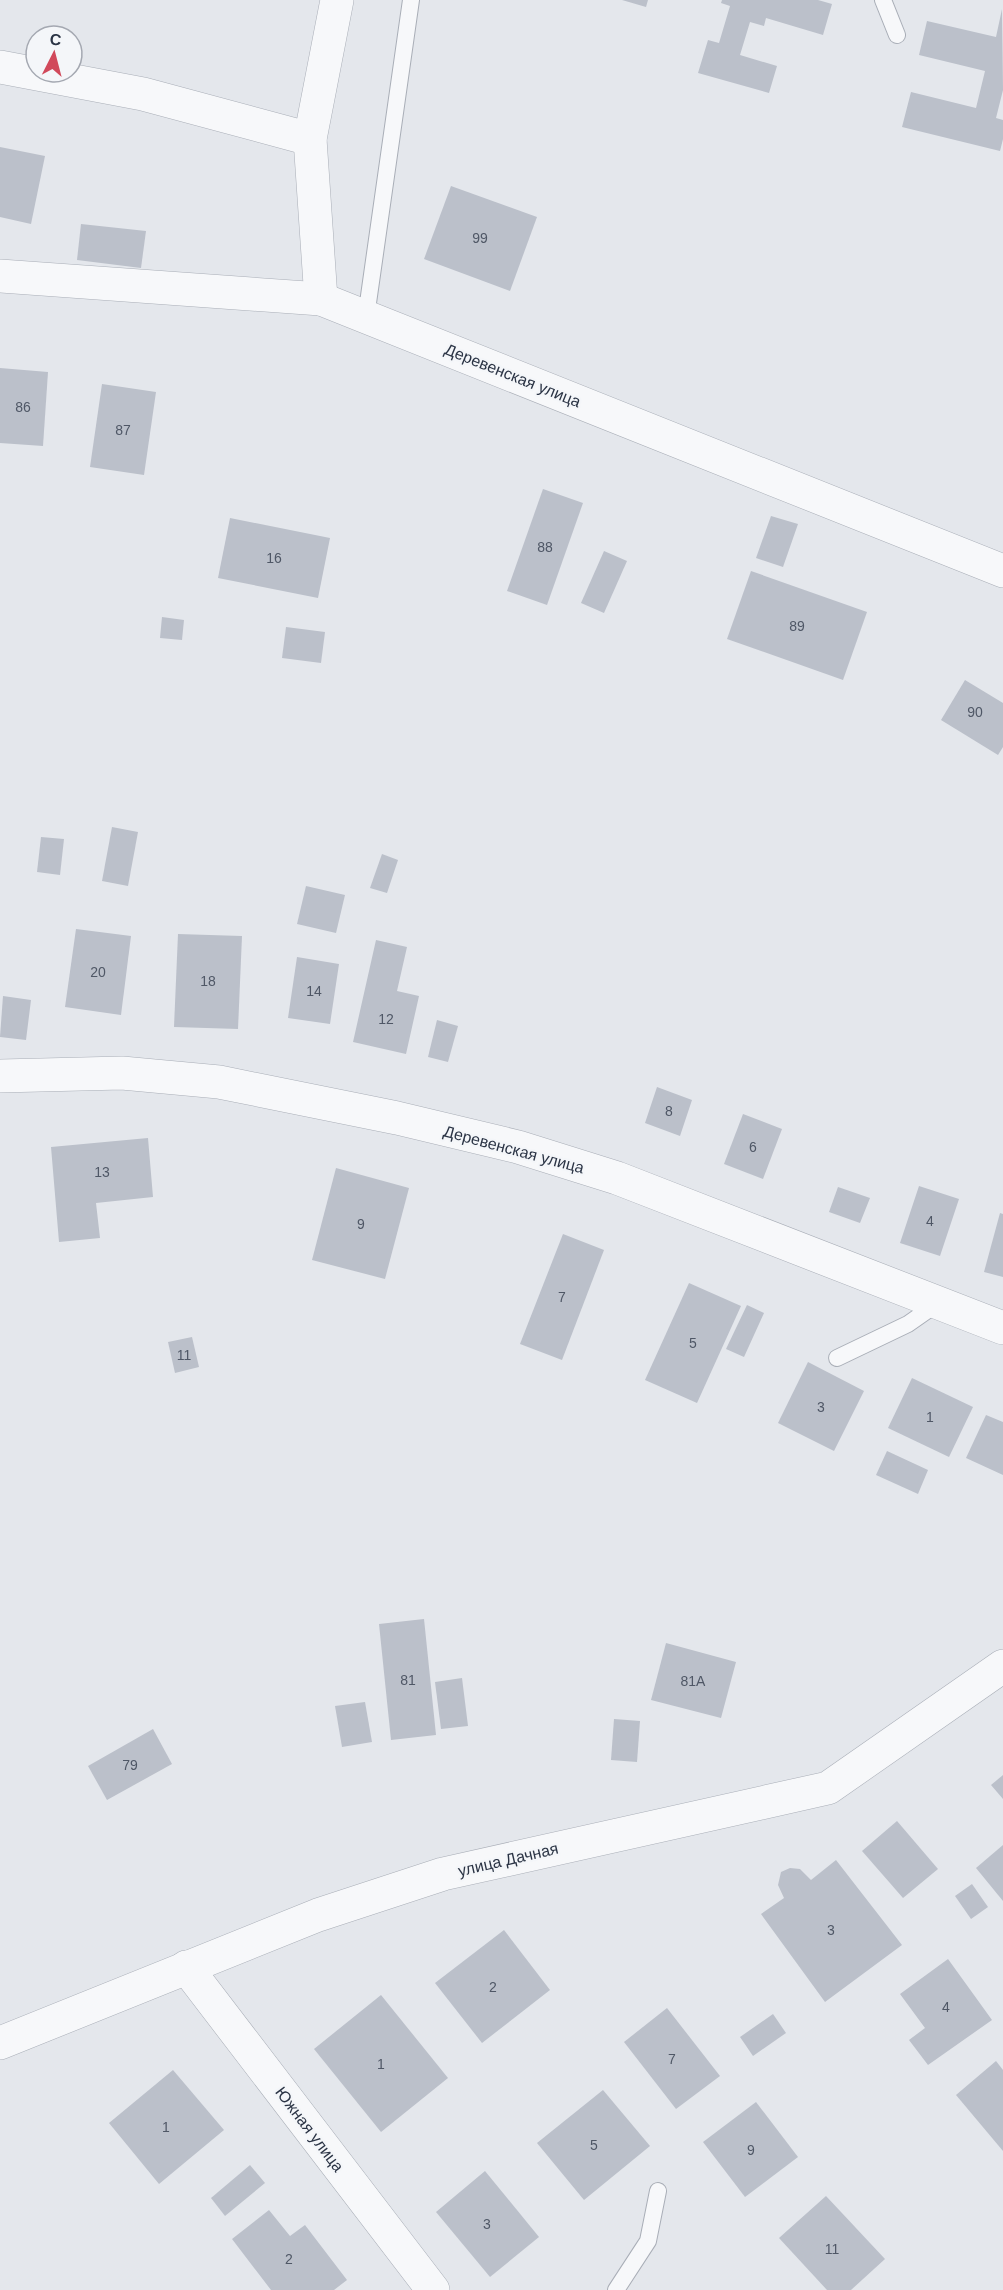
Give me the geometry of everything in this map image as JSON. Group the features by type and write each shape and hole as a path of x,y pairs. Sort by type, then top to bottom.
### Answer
{"street":[{"path":"321,299 310,139 337,0"},
{"path":"0,67 143,94 310,139"},
{"name":"Деревенская улица","path":"0,276 321,299 1003,571"},
{"name":"Деревенская улица","path":"0,1076 122,1073 219,1083 397,1118 519,1147 616,1178 1003,1328"},
{"name":"улица Дачная","path":"0,2043 318,1915 442,1874 828,1788 1003,1666"},
{"name":"Южная улица","path":"186,1967 433,2290"}],"lane":[{"path":"366,317 411,0"},
{"path":"883,0 897,35"},
{"path":"837,1358 908,1324 938,1303"},
{"path":"616,2290 648,2241 658,2191"}],"building":[{"path":"622,0 648,0 646,7"},
{"path":"722,0 818,0 832,4 823,35 766,18 764,26 750,22 740,55 777,66 769,93 698,73 708,40 719,43 730,6 721,3"},
{"path":"1002,9 1003,90 996,118 1003,120 1003,139 1000,151 902,127 911,92 976,108 985,71 919,55 927,21 996,37"},
{"path":"0,147 45,156 31,224 0,217"},
{"path":"451,186 537,217 510,291 424,259"},
{"path":"81,224 146,231 141,268 77,260"},
{"path":"0,368 48,372 43,446 0,443"},
{"path":"102,384 156,392 144,475 90,467"},
{"path":"543,489 583,503 547,605 507,591"},
{"path":"771,516 798,524 783,567 756,558"},
{"path":"230,518 330,538 318,598 218,578"},
{"path":"604,551 627,561 604,613 581,603"},
{"path":"751,571 867,612 843,680 727,639"},
{"path":"162,617 184,620 182,640 160,638"},
{"path":"286,627 325,632 321,663 282,658"},
{"path":"965,680 1003,703 1003,747 998,755 941,720"},
{"path":"112,827 138,832 128,886 102,881"},
{"path":"41,837 64,839 60,875 37,872"},
{"path":"382,854 398,860 387,893 370,888"},
{"path":"306,886 345,895 336,933 297,924"},
{"path":"76,929 131,936 121,1015 65,1007"},
{"path":"178,934 242,936 238,1029 174,1027"},
{"path":"376,940 407,947 397,991 419,996 406,1054 353,1042"},
{"path":"297,957 339,964 330,1024 288,1018"},
{"path":"3,996 31,1000 26,1040 0,1037"},
{"path":"437,1020 458,1026 448,1062 428,1057"},
{"path":"657,1087 692,1100 680,1136 645,1123"},
{"path":"743,1114 782,1129 763,1179 724,1164"},
{"path":"148,1138 153,1197 96,1203 100,1238 59,1242 51,1147"},
{"path":"336,1168 409,1188 385,1279 312,1260"},
{"path":"919,1186 959,1199 940,1256 900,1243"},
{"path":"838,1187 870,1198 860,1223 829,1212"},
{"path":"1000,1213 1003,1214 1003,1277 984,1272"},
{"path":"563,1234 604,1250 562,1360 520,1344"},
{"path":"689,1283 741,1306 697,1403 645,1380"},
{"path":"747,1305 764,1313 744,1357 726,1349"},
{"path":"192,1337 199,1367 175,1373 168,1342"},
{"path":"808,1362 864,1391 834,1451 778,1423"},
{"path":"912,1378 973,1407 949,1457 888,1428"},
{"path":"986,1415 1003,1422 1003,1475 966,1458"},
{"path":"887,1451 928,1470 918,1494 876,1475"},
{"path":"424,1619 436,1735 391,1740 379,1624"},
{"path":"666,1643 736,1662 721,1718 651,1700"},
{"path":"462,1678 468,1726 441,1729 435,1682"},
{"path":"365,1702 372,1742 342,1747 335,1706"},
{"path":"614,1719 640,1721 637,1762 611,1760"},
{"path":"153,1729 172,1764 107,1800 88,1766"},
{"path":"1003,1775 1003,1799 991,1785"},
{"path":"897,1821 938,1869 903,1898 862,1851"},
{"path":"1003,1845 1003,1901 976,1868"},
{"path":"836,1860 902,1945 825,2002 761,1914 784,1898 778,1885 781,1872 790,1868 800,1869 811,1880"},
{"path":"972,1884 988,1907 971,1919 955,1896"},
{"path":"504,1930 550,1990 482,2043 435,1983"},
{"path":"948,1959 992,2020 928,2065 909,2040 925,2028 900,1994"},
{"path":"381,1995 448,2078 381,2132 314,2049"},
{"path":"667,2008 720,2076 676,2109 624,2042"},
{"path":"773,2014 786,2033 753,2056 740,2037"},
{"path":"996,2061 1003,2070 1003,2151 956,2095"},
{"path":"173,2070 224,2130 159,2184 109,2123"},
{"path":"603,2090 650,2146 584,2200 537,2143"},
{"path":"756,2102 798,2157 745,2197 703,2142"},
{"path":"250,2165 265,2183 225,2216 211,2198"},
{"path":"485,2171 539,2237 490,2277 436,2212"},
{"path":"826,2196 885,2259 851,2290 827,2290 779,2238"},
{"path":"269,2210 290,2236 305,2225 347,2280 334,2290 271,2290 232,2239"}]}
